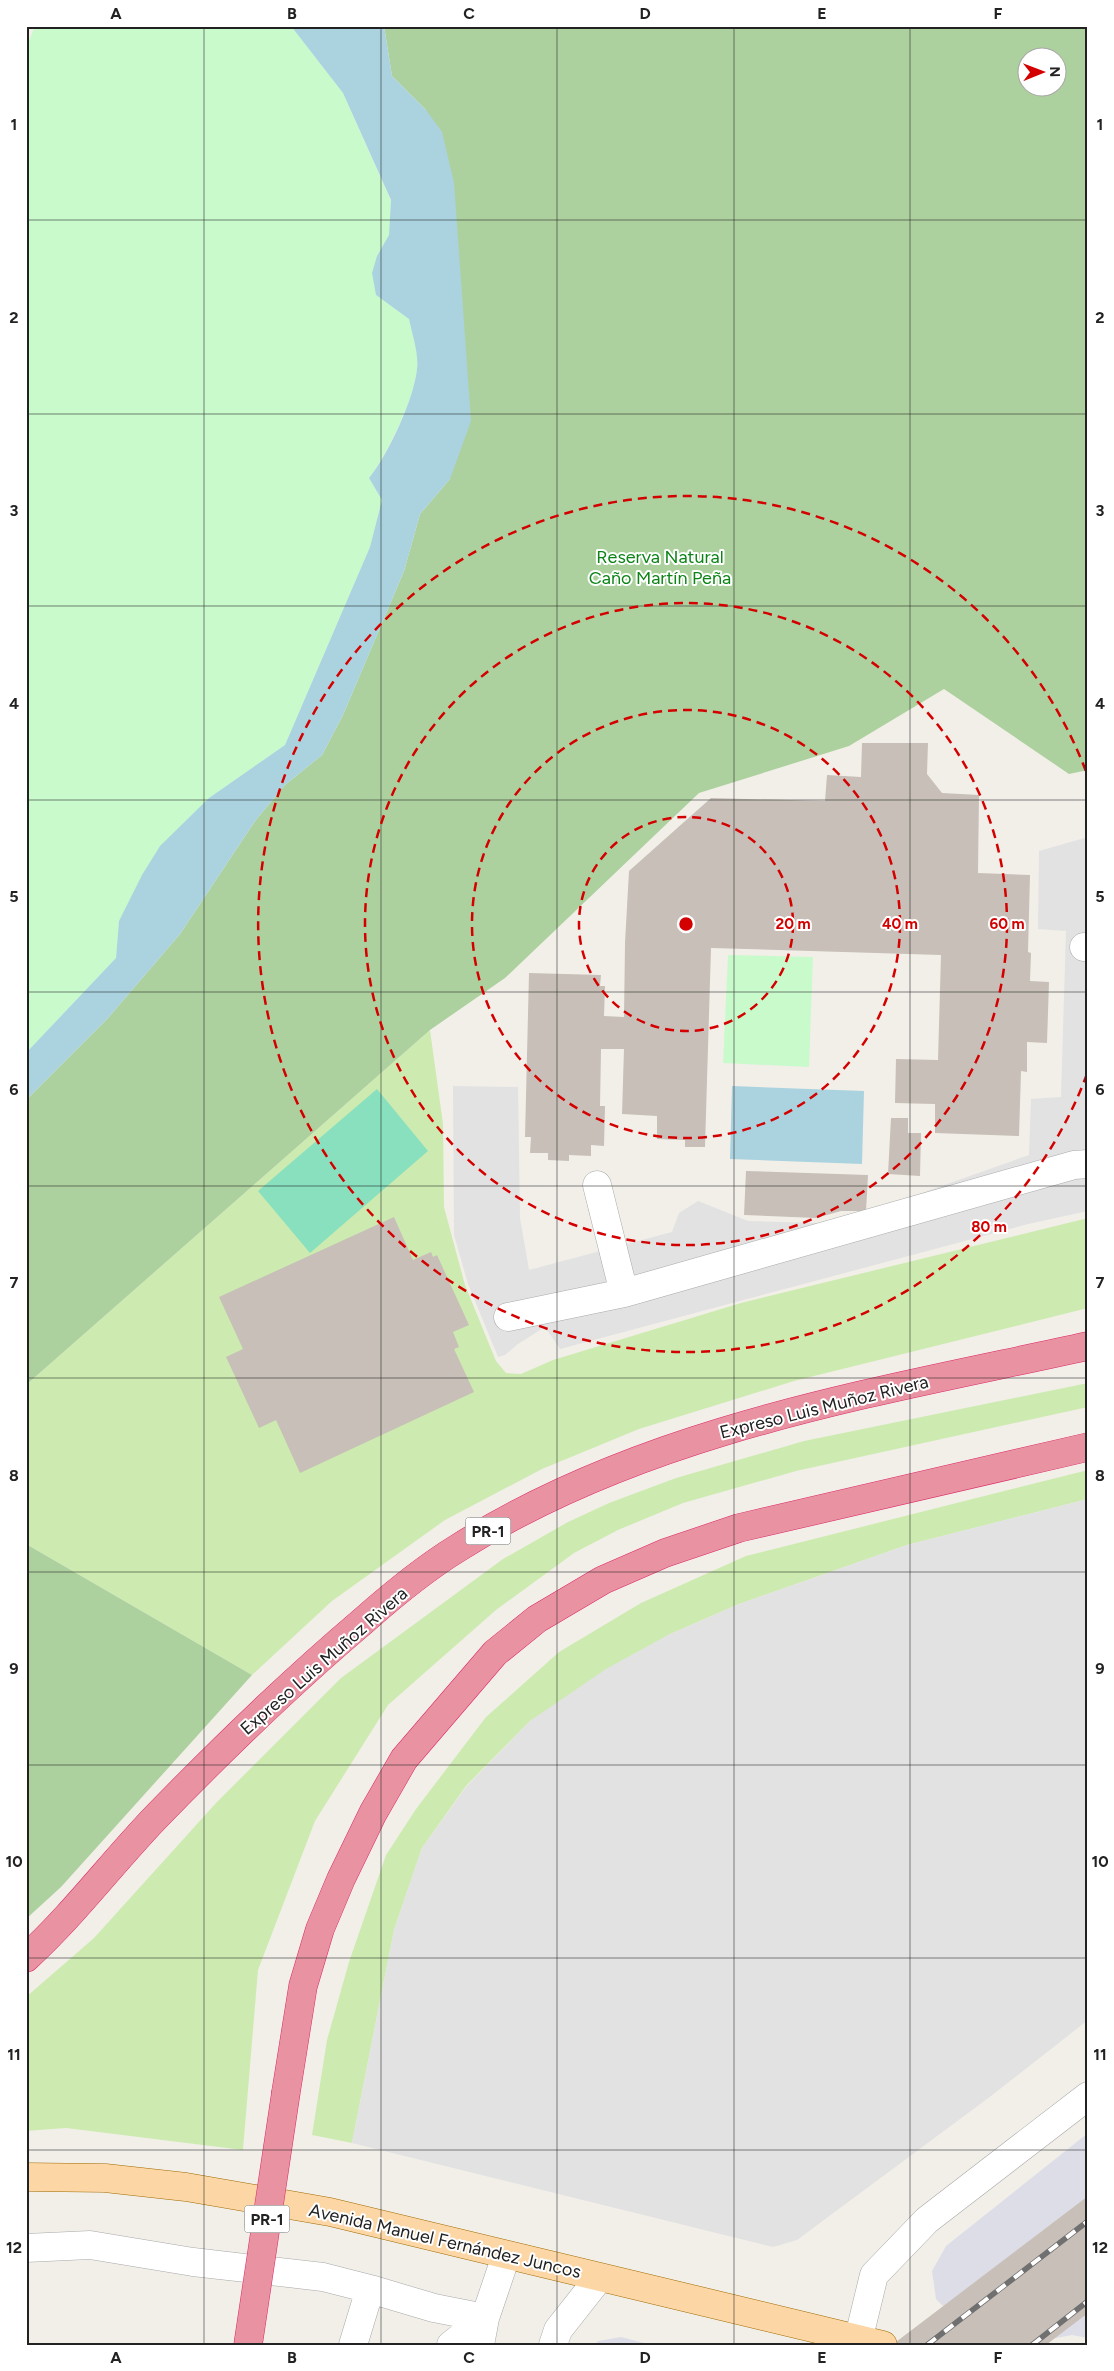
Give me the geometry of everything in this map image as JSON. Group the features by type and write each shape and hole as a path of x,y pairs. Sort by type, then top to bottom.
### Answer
{"highway":[{"name":"Expreso Luis Muñoz Rivera","path":"26,1958 48,1938 154,1819 280,1694 364,1619 456,1550 521,1513 608,1472 700,1438 802,1408 1088,1346"},
{"name":"PR-1","path":"248,2345 303,1986 320,1929 341,1878 373,1813 404,1759 495,1653 537,1619 604,1580 664,1553 739,1528 1088,1447"}],"main road":[{"name":"Avenida Manuel Fernández Juncos","path":"26,2176 105,2178 186,2187 330,2212 865,2343"}],"street":[{"path":"508,1317 624,1294 1074,1165 1088,1164"},
{"path":"597,1186 624,1294"},
{"path":"865,2343 874,2275 926,2220 1088,2096"},
{"path":"26,2248 90,2245 193,2262 323,2277 434,2308 485,2318"},
{"path":"480,2345 485,2318 506,2256"},
{"path":"553,2345 558,2330 599,2278"},
{"path":"353,2345 370,2289"},
{"path":"451,2345 485,2318"}],"path":[{"path":"26,33 29,26"}],"green space":[{"path":"35,26 291,26 343,93 391,201 389,235 377,256 376,295 409,319 416,351 417,369 411,395 399,426 369,478 382,500 370,547 285,745 209,798 119,921 116,958 26,1053 26,48"},
{"name":"Reserva Natural Caño Martín Peña","path":"384,26 1088,26 1088,770 1069,774 944,689 849,746 699,793 505,978 430,1030 26,1385 26,1100 108,1018 180,934 255,821 285,785 322,755 343,715 404,571 420,514 450,479 426,110 392,76"},
{"path":"728,955 813,957 809,1067 723,1063"},
{"path":"430,1030 443,1124 444,1207 465,1285 496,1361 506,1373 521,1374 553,1360 741,1303 1088,1218 1088,1308 794,1381 639,1429 542,1469 445,1520 332,1601 252,1675 26,1544 26,1385"},
{"path":"377,1089 428,1151 310,1253 258,1191"},
{"path":"1088,1383 1088,1407 796,1471 683,1503 618,1530 574,1553 496,1610 388,1705 315,1821 258,1970 243,2150 66,2128 26,2131 26,1997 94,1938 216,1803 341,1678 503,1559 568,1522 609,1503 676,1478 804,1441"},
{"path":"1088,1470 1088,1499 907,1545 739,1604 668,1635 530,1721 466,1786 422,1848 394,1930 352,2143 312,2135 327,2040 349,1962 386,1855 416,1809 486,1717 559,1652 641,1603 746,1556"},
{"path":"26,1544 252,1675 61,1887 26,1919"}],"shaded area":[{"path":"1088,837 1088,1211 1028,1224 560,1349 545,1327 518,1344 505,1355 498,1357 468,1284 454,1235 453,1086 518,1087 520,1218 529,1270 672,1232 679,1213 698,1201 748,1221 819,1223 885,1206 1029,1155 1031,1099 1061,1097 1066,931 1038,929 1039,851"},
{"path":"1088,1499 1088,2020 991,2096 797,2240 773,2247 352,2143 394,1930 422,1848 466,1787 530,1721 606,1669 668,1635 739,1604 907,1545"},
{"path":"1088,2133 1088,2196 1028,2242 1084,2316 1088,2317 1088,2338 1072,2335 1045,2340 943,2306 936,2299 932,2271 946,2246"},
{"path":"621,2337 652,2345 594,2345 598,2341"}],"water":[{"path":"291,26 384,26 392,76 426,110 442,132 454,183 471,421 450,479 420,514 404,571 343,715 322,755 285,785 255,821 180,934 108,1018 26,1100 26,1053 116,958 119,921 142,875 160,846 209,798 285,745 370,547 382,500 369,478 392,441 406,411 415,381 417,357 409,319 376,295 372,273 377,256 389,235 391,200 343,93"},
{"path":"732,1086 864,1091 862,1164 730,1159"}],"building":[{"path":"862,743 928,743 927,774 942,793 979,795 978,873 1030,875 1028,952 1031,953 1030,981 1049,982 1047,1043 1027,1042 1027,1072 1021,1071 1019,1136 935,1133 935,1104 895,1103 896,1059 938,1060 941,955 711,948 705,1147 685,1147 685,1140 657,1139 657,1116 622,1114 624,1049 601,1049 600,1106 605,1106 604,1146 591,1145 591,1156 569,1155 569,1161 548,1160 548,1153 530,1153 531,1137 525,1137 529,973 601,975 600,986 605,986 604,1016 624,1017 625,943 629,871 711,798 825,801 827,775 861,777"},
{"path":"891,1118 908,1118 908,1133 921,1133 920,1176 888,1174"},
{"path":"746,1171 868,1175 866,1211 841,1211 816,1218 744,1215"},
{"path":"394,1217 413,1260 431,1252 433,1257 437,1255 469,1325 453,1332 459,1347 454,1349 474,1392 300,1473 276,1420 259,1428 226,1357 243,1349 219,1297"},
{"path":"1088,2196 1088,2317 1084,2316 1046,2345 892,2345"}],"railway":[{"path":"927,2345 1088,2221"},
{"path":"1032,2345 1088,2301"}]}
